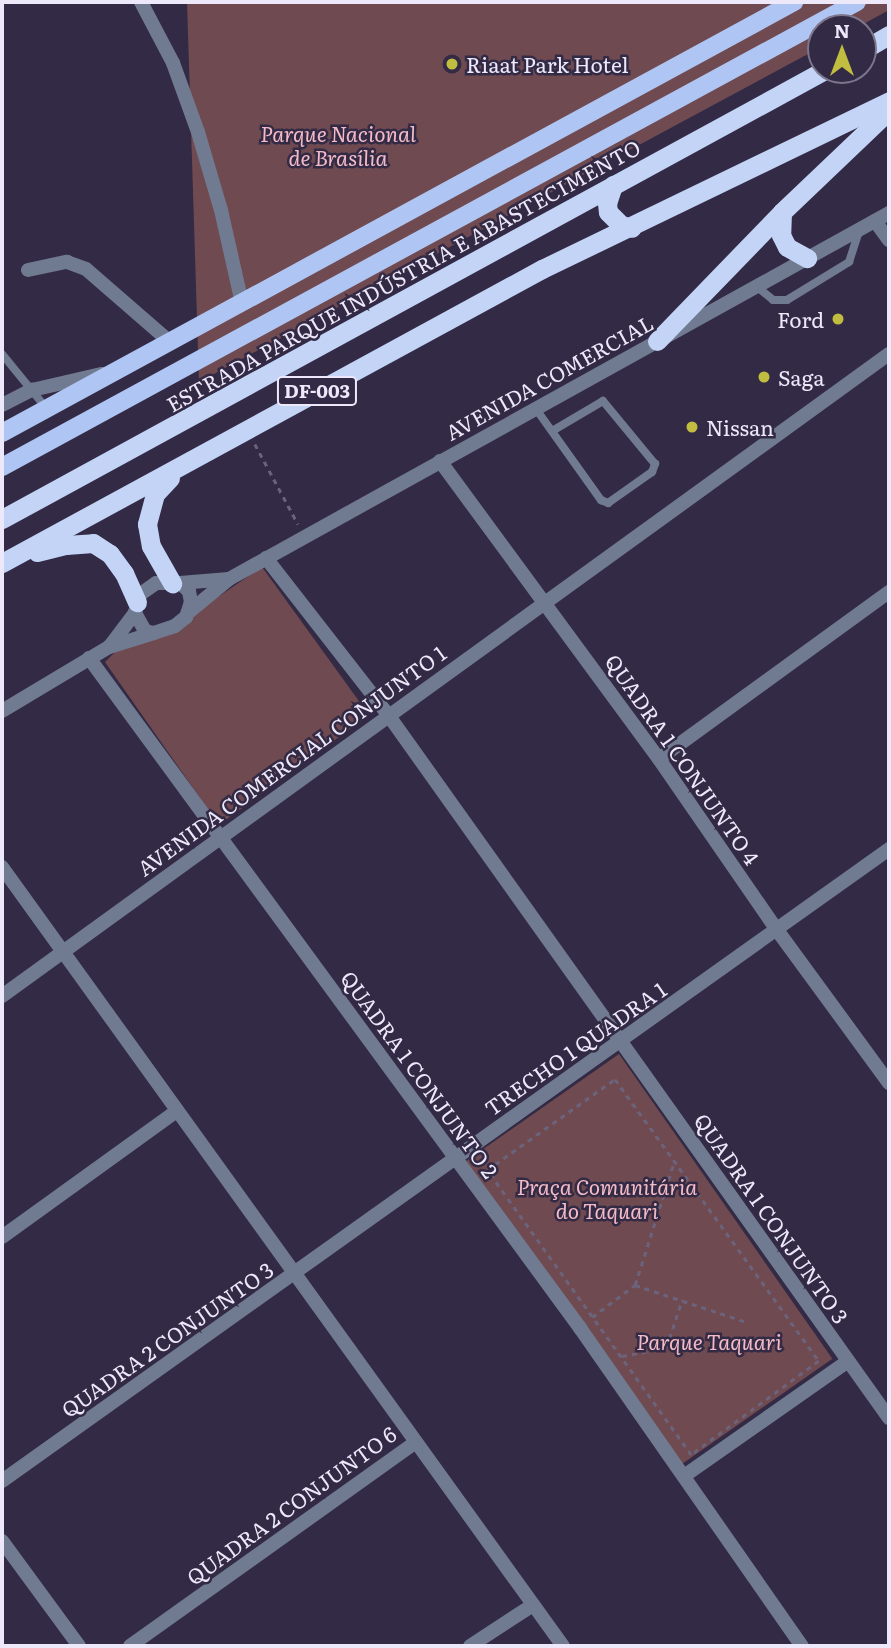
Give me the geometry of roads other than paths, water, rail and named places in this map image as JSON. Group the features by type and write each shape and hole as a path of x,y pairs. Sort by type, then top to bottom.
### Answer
{"highway":[{"name":"ESTRADA PARQUE INDÚSTRIA E ABASTECIMENTO","path":"2,519 807,80"},
{"name":"DF-003","path":"4,562 542,269 632,228 889,101"},
{"path":"657,341 782,212 889,110"},
{"path":"613,186 607,203 608,212 613,219 632,228"},
{"path":"782,212 781,235 787,247 807,258"},
{"path":"176,583 151,546 147,524 155,494 183,464"},
{"path":"4,562 66,545 93,543 110,554 124,573 136,608"}],"main road":[{"path":"2,433 794,2"},
{"path":"2,467 857,2"}],"street":[{"path":"141,2 173,63 198,132 221,210 242,303"},
{"name":"AVENIDA COMERCIAL","path":"190,611 229,579 889,213"},
{"path":"875,221 889,240"},
{"path":"28,270 67,262 86,269 170,342"},
{"name":"AVENIDA COMERCIAL CONJUNTO 1","path":"2,996 889,354"},
{"path":"2,405 32,390 117,370"},
{"name":"QUADRA 1 CONJUNTO 4","path":"440,461 659,759 889,1083"},
{"name":"QUADRA 1 CONJUNTO 3","path":"266,558 389,716 889,1418"},
{"name":"AVENIDA COMERCIAL","path":"176,583 229,579"},
{"path":"2,711 109,647 174,626 190,611 189,590 176,583 156,583 139,595 136,608 109,647"},
{"path":"659,759 889,592"},
{"path":"136,608 145,631 154,633"},
{"name":"QUADRA 1 CONJUNTO 2","path":"89,658 454,1159 498,1214 802,1646"},
{"name":"TRECHO 1 QUADRA 1","path":"295,1274 889,849"},
{"name":"QUADRA 2 CONJUNTO 3","path":"2,867 295,1274 2,1481"},
{"path":"2,1237 177,1111"},
{"path":"295,1274 416,1442"},
{"path":"684,1476 848,1361"},
{"name":"QUADRA 2 CONJUNTO 6","path":"130,1646 416,1442 563,1646"},
{"path":"2,1541 79,1646"},
{"path":"470,1646 533,1605"}],"lane":[{"path":"756,286 773,300 788,300 849,262 860,229"},
{"path":"2,354 47,409"},
{"path":"536,409 594,492 608,503 652,471 655,464 603,401 552,431"}],"place":[{"name":"Riaat Park Hotel","path":"452,64"},
{"name":"Ford","path":"838,319"},
{"name":"Saga","path":"764,377"},
{"name":"Nissan","path":"692,427"}],"park label":[{"name":"Parque Nacional de Brasília","path":"338,145"},
{"name":"Praça Comunitária do Taquari","path":"607,1198"},
{"name":"Parque Taquari","path":"709,1341"}]}
